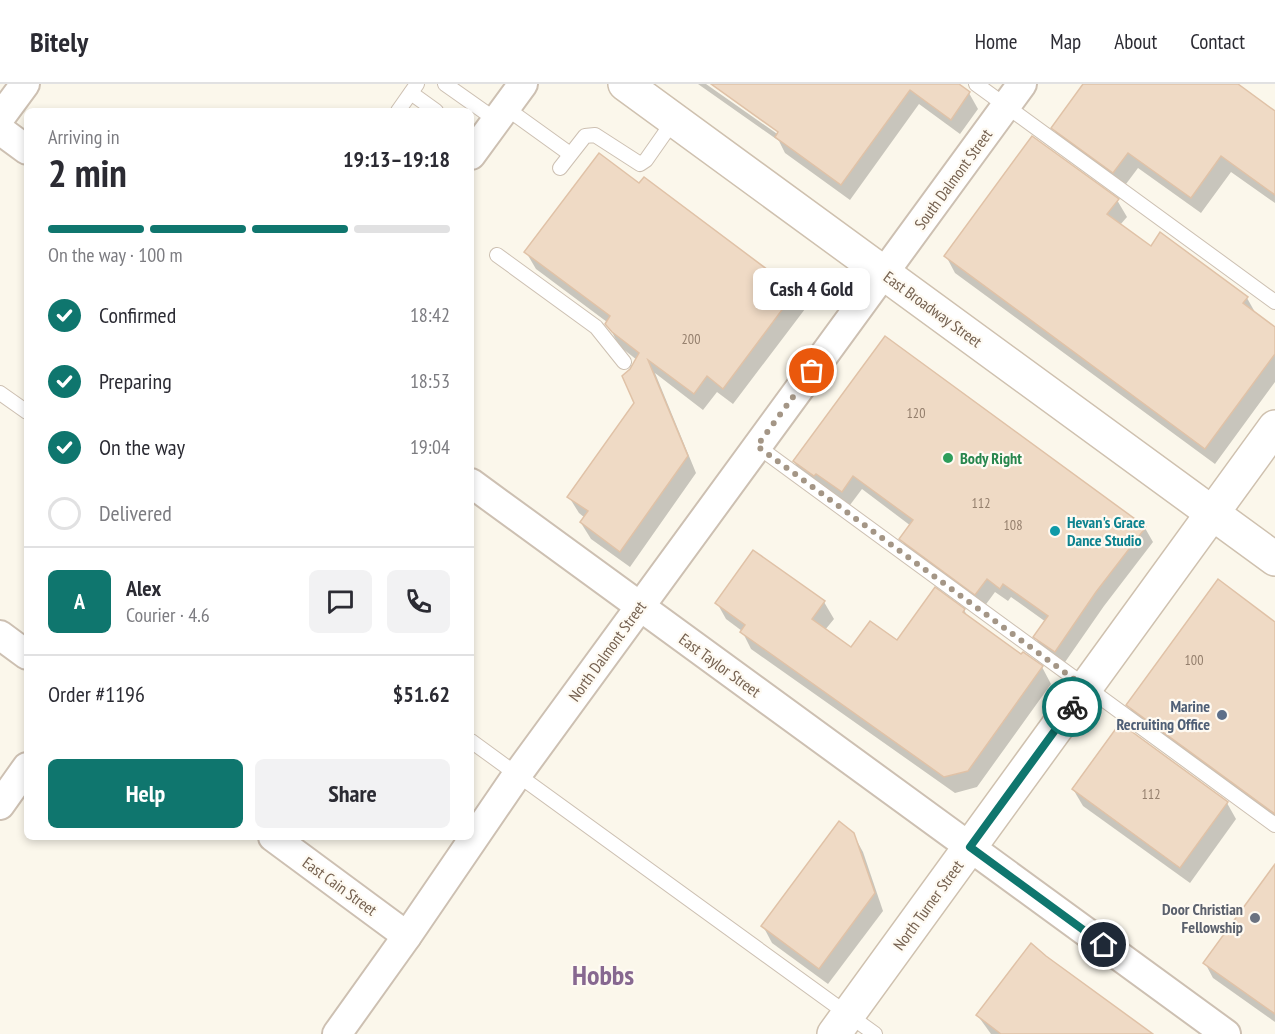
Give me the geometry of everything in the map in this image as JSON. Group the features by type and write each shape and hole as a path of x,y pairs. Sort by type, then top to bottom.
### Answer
{"main road":[{"name":"East Broadway Street","path":"625,84 1275,559"},
{"name":"North Turner Street","path":"841,1024 1275,427"}],"street":[{"path":"0,118 25,84"},
{"path":"474,145 523,84"},
{"name":"South Dalmont Street","path":"884,273 1014,95"},
{"path":"0,130 24,148"},
{"name":"North Dalmont Street","path":"474,838 517,775 884,273"},
{"name":"East Taylor Street","path":"474,485 1226,1034"},
{"path":"0,635 24,653"},
{"path":"0,805 24,771"},
{"name":"East Cain Street","path":"277,840 407,936"},
{"name":"North Dalmont Street","path":"337,1034 473,840"}],"lane":[{"path":"446,84 570,154"},
{"path":"976,84 1014,95 1275,302"},
{"path":"400,108 414,88 433,108"},
{"path":"560,168 585,136 595,135 640,164 646,160 674,120"},
{"path":"497,255 596,327 624,362"},
{"path":"0,393 24,410"},
{"path":"757,446 1275,825"},
{"path":"474,743 841,1024 875,1034"}],"building":[{"path":"711,84 959,84 970,92 951,120 910,90 841,185 775,137 778,132"},
{"path":"1083,84 1238,84 1275,111 1275,195 1221,156 1191,198 1128,153 1113,173 1051,128"},
{"path":"1032,136 1119,199 1107,214 1151,246 1160,232 1248,297 1243,303 1275,327 1275,354 1205,449 944,256"},
{"path":"599,153 639,183 644,177 796,291 723,389 707,376 694,394 648,360 688,456 620,552 580,522 588,511 567,497 634,403 622,376 630,369 639,353 605,324 610,316 524,252"},
{"path":"885,336 1146,527 1096,592 1055,652 1033,637 1048,616 1003,584 1000,589 987,579 975,595 899,539 913,520 853,476 842,492 793,461"},
{"path":"753,550 825,601 812,619 851,647 870,621 897,640 935,587 965,609 963,612 1021,654 1023,652 1043,666 968,771 944,777 740,632 745,625 715,603"},
{"path":"1218,579 1275,622 1275,814 1126,705"},
{"path":"1120,723 1228,802 1180,868 1072,789"},
{"path":"839,821 854,833 875,893 819,969 761,926"},
{"name":"Door Christian Fellowship","path":"1275,864 1275,1014 1203,963"},
{"path":"1031,943 1153,1034 1001,1034 976,1015"}],"way so far":[{"path":"812,371 757,446 1086,688 1072,707"}],"place":[{"name":"Cash 4 Gold","path":"812,371"},
{"name":"Body Right","path":"948,458"},
{"name":"Hevan's Grace Dance Studio","path":"1055,531"},
{"name":"Marine Recruiting Office","path":"1222,715"},
{"name":"Door Christian Fellowship","path":"1255,918"}],"district":[{"name":"Hobbs","path":"603,974"}],"route":[{"path":"1072,707 970,847 1104,945"}]}
